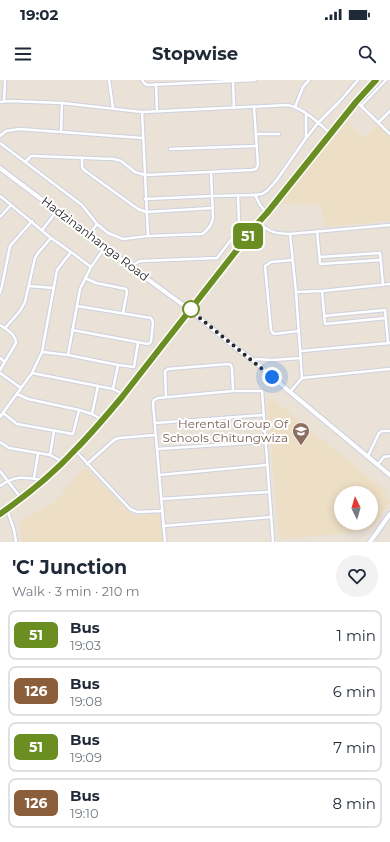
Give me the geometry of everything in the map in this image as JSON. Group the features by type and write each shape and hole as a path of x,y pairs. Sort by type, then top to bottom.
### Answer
{"main road":[{"path":"0,514 44,480 75,450 102,420 258,223 356,102 376,80"},
{"name":"Hadzinanhanga Road","path":"0,168 130,267 190,310 254,361 390,475"},
{"path":"370,542 390,514"}],"street":[{"path":"4,101 5,80"},
{"path":"109,80 113,108"},
{"path":"142,80 148,85 201,81 255,80"},
{"path":"295,107 303,87 310,80"},
{"path":"145,199 262,194 267,191 276,181 318,123 358,80"},
{"path":"361,106 386,80"},
{"path":"233,81 234,108"},
{"path":"156,84 157,111"},
{"path":"0,102 62,103 142,112 288,105 306,113 331,134"},
{"path":"356,102 390,134"},
{"path":"61,131 62,103"},
{"path":"25,162 31,156 118,160 135,172 145,175 252,170 256,169 258,165 254,107"},
{"path":"379,122 390,111"},
{"path":"142,112 145,199 148,236"},
{"path":"306,113 306,138"},
{"path":"0,136 6,131 19,129 143,138"},
{"path":"256,134 279,134"},
{"path":"0,142 82,205 97,224 108,233 123,239 148,236 202,234 206,232 213,218 211,172"},
{"path":"170,149 256,146"},
{"path":"82,158 82,167 84,170 138,209 146,212 212,208"},
{"path":"130,267 141,261 217,258 237,232 239,224 238,195"},
{"path":"256,195 260,204 267,213"},
{"path":"0,196 51,238 91,267"},
{"path":"0,217 11,205"},
{"path":"42,230 57,211"},
{"path":"0,293 10,246 32,221"},
{"path":"258,223 275,233 290,234 390,225"},
{"path":"88,235 97,224"},
{"path":"317,231 320,264 381,260"},
{"path":"290,234 302,378 290,392"},
{"path":"5,328 20,311 25,302 35,258 51,238"},
{"path":"68,355 80,289 91,267 105,247"},
{"path":"0,417 32,373 42,352 57,270 71,252"},
{"path":"320,257 379,252 381,254 383,285"},
{"path":"293,260 270,262 265,266 272,332 274,334 299,331"},
{"path":"85,278 96,283 126,289 128,292 123,313"},
{"path":"296,292 322,291 390,284"},
{"path":"29,286 54,288"},
{"path":"322,291 325,324 386,318"},
{"path":"72,330 150,344 153,319 77,306"},
{"path":"301,352 389,343 385,310 324,316"},
{"path":"0,324 16,339 16,343 0,372 21,388"},
{"path":"42,352 68,355 134,367 138,343"},
{"path":"0,358 5,362"},
{"path":"256,359 272,360 301,358"},
{"path":"113,389 118,365"},
{"path":"166,397 164,375 165,371 168,369 231,365 233,391"},
{"path":"302,378 390,369"},
{"path":"32,373 113,389 124,394"},
{"path":"92,414 98,386"},
{"path":"164,542 158,475 154,400 166,397 233,391 262,391 273,542"},
{"path":"17,394 28,400 79,410 92,414 102,420"},
{"path":"3,413 18,424 74,434 79,410"},
{"path":"155,423 263,415"},
{"path":"50,455 54,431"},
{"path":"368,456 379,433 390,431"},
{"path":"86,464 114,440 119,438 156,435"},
{"path":"0,442 8,448 50,455 58,459 61,464"},
{"path":"157,449 265,442"},
{"path":"75,450 86,464 130,509 137,512 162,511"},
{"path":"34,478 38,454"},
{"path":"378,464 384,457 390,456"},
{"path":"158,475 267,465"},
{"path":"0,471 21,498"},
{"path":"0,486 8,481 23,477 44,480"},
{"path":"161,499 269,492"},
{"path":"7,509 14,530 16,542"},
{"path":"163,526 271,517"}],"shaded area":[{"path":"348,122 364,139 378,125 390,136 390,221 325,227 321,205 278,204"},
{"name":"Herental Group Of Schools Chitungwiza","path":"272,399 386,491 390,503 378,519 378,486 334,486 334,530 365,530 283,539 279,536 267,402"},
{"path":"85,467 133,516 159,514 161,519 163,542 22,542 20,521 55,502"}],"bus line":[{"name":"51","path":"0,514 44,480 75,450 122,397 258,223 356,102 376,80"}],"place":[{"name":"Herental Group Of Schools Chitungwiza","path":"301,446"}],"route":[{"path":"191,309 190,310 272,377"}]}
